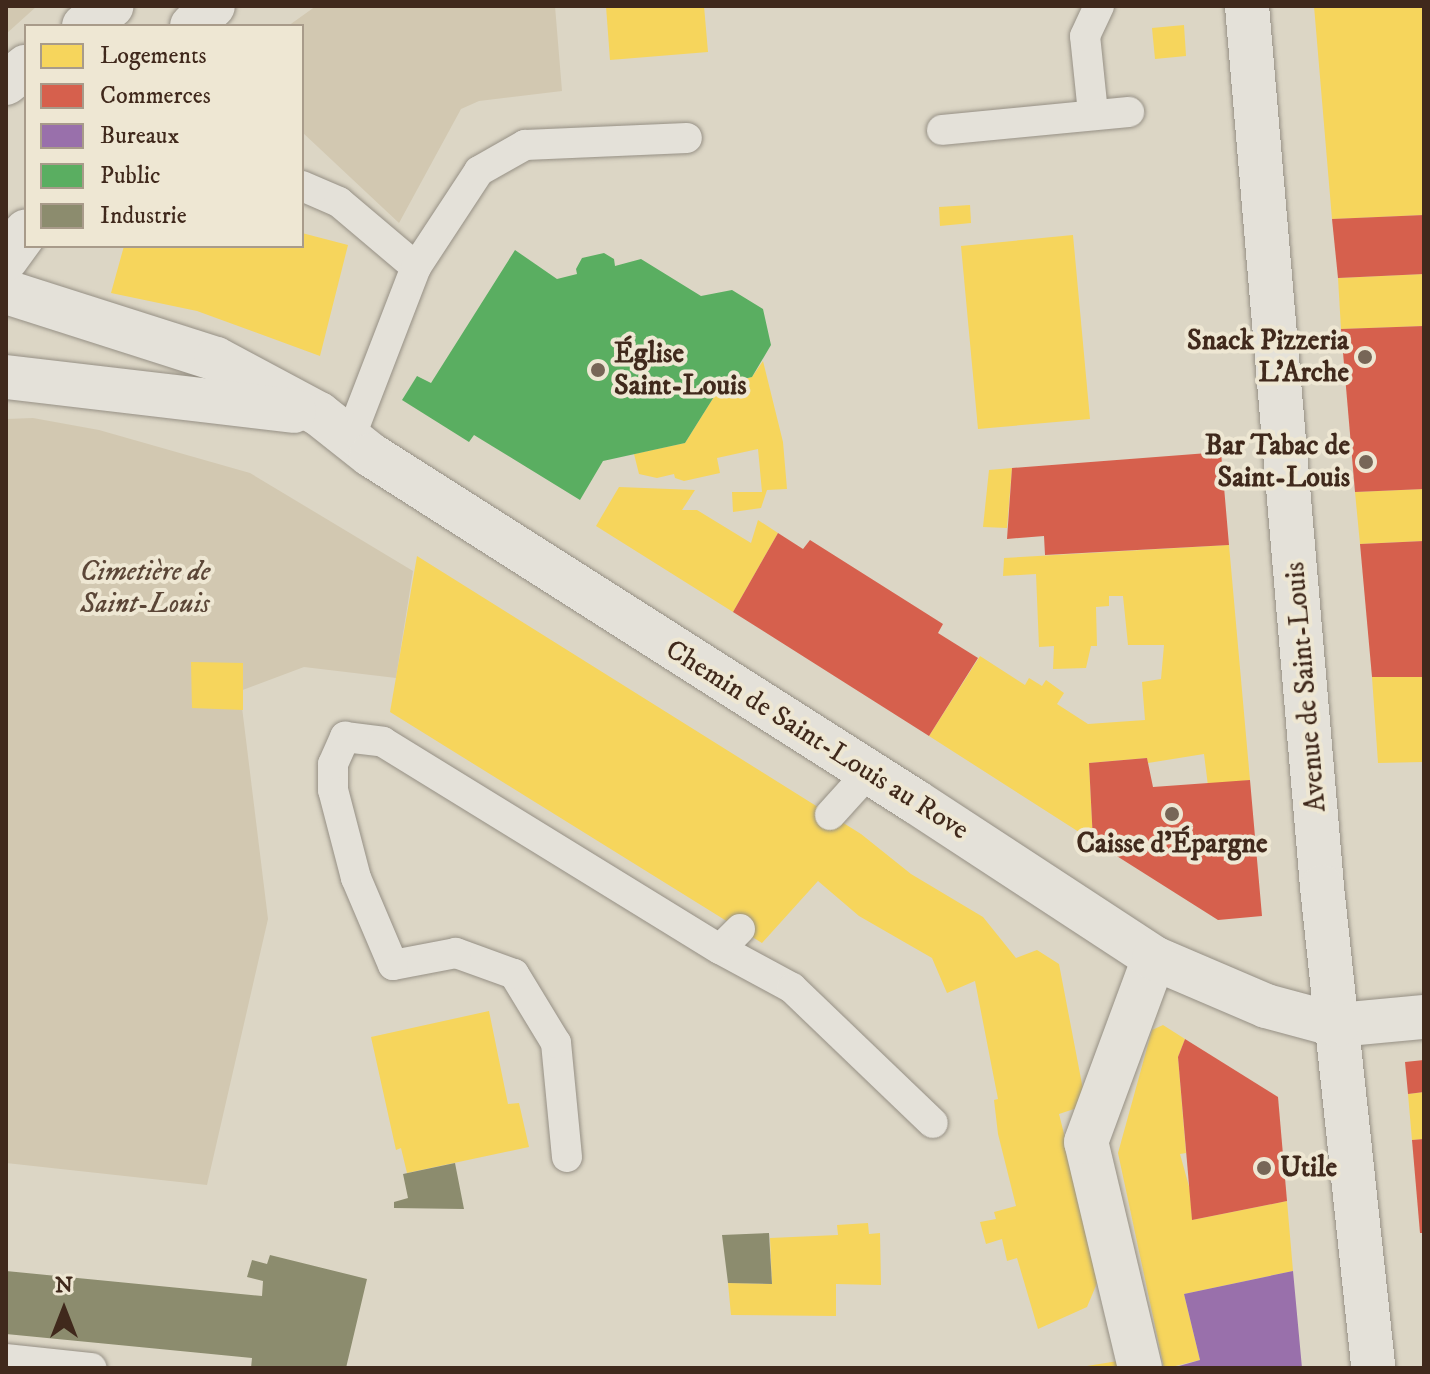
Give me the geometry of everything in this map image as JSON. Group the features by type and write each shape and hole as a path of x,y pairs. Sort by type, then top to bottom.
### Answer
{"street":[{"path":"71,24 90,6"},
{"path":"87,24 112,6"},
{"path":"194,24 213,6"},
{"name":"Avenue de Saint-Louis","path":"1247,6 1337,1025 1373,1368"},
{"path":"6,259 24,234"},
{"name":"Chemin de Saint-Louis au Rove","path":"6,292 216,359 334,426 1154,958 1266,1006 1337,1025"},
{"name":"Chemin de Saint-Louis au Rove","path":"6,377 334,426"},
{"path":"1140,1368 1086,1142 1154,958"},
{"path":"1337,1025 1424,1017"}],"lane":[{"path":"1093,113 1085,36 1099,6"},
{"path":"942,130 1093,113 1129,112"},
{"path":"334,426 416,267 479,171 525,145 687,138"},
{"path":"304,187 339,202 416,267"},
{"path":"567,1157 556,1043 514,974 456,953 393,965 356,878 333,790 333,764 345,737 383,742 730,939 792,988 933,1123"},
{"path":"830,815 868,773"},
{"path":"6,1359 92,1368"}],"green space":[{"path":"6,6 37,6 6,34"},
{"path":"316,6 555,6 562,91 479,101 461,109 399,223 304,134 304,24 291,24"},
{"name":"Cimetière de Saint-Louis","path":"33,418 99,430 250,473 413,571 396,678 304,667 240,691 268,919 207,1185 6,1163 6,419"}],"building: Logements":[{"path":"606,6 704,6 708,52 610,60"},
{"path":"1314,6 1424,6 1424,215 1332,219"},
{"path":"1184,25 1186,56 1155,59 1152,28"},
{"path":"970,205 971,223 940,226 939,207"},
{"path":"304,234 348,245 320,356 197,311 111,293 123,248 304,248"},
{"path":"1073,235 1090,419 978,429 961,246"},
{"path":"1424,274 1424,326 1341,329 1338,278"},
{"path":"763,361 783,442 787,489 767,490 761,508 733,512 732,492 762,492 758,449 717,458 720,473 684,481 675,478 674,474 657,478 639,474 634,454 685,443 722,384 752,377"},
{"path":"1012,468 1007,528 983,527 989,470"},
{"path":"619,487 695,490 682,510 697,510 751,543 758,520 778,533 733,612 596,526"},
{"path":"1424,489 1424,541 1360,544 1355,492"},
{"path":"1229,545 1250,780 1208,786 1204,754 1148,763 1147,758 1089,763 1093,841 929,736 980,656 1025,685 1029,678 1042,686 1046,680 1064,693 1057,704 1088,724 1145,720 1142,682 1161,679 1164,645 1128,645 1123,596 1109,596 1109,606 1096,607 1097,646 1091,646 1086,668 1053,669 1054,646 1039,647 1036,574 1003,576 1004,558"},
{"path":"417,556 861,834 911,874 983,917 1016,958 1037,950 1059,964 1086,1105 1059,1114 1100,1276 1087,1307 1038,1329 1017,1258 1007,1261 1002,1239 986,1244 980,1222 996,1219 994,1212 1016,1206 998,1134 994,1100 998,1099 975,981 947,993 932,958 859,916 818,881 762,943 390,712"},
{"path":"191,662 243,663 243,710 192,708"},
{"path":"1372,677 1424,677 1424,762 1378,763"},
{"path":"489,1011 508,1104 519,1103 529,1147 407,1173 401,1148 396,1150 371,1037"},
{"path":"1163,1025 1185,1039 1178,1057 1186,1153 1180,1154 1190,1190 1192,1220 1287,1201 1293,1271 1184,1294 1200,1360 1167,1368 1164,1368 1118,1153 1152,1030"},
{"path":"1424,1092 1424,1139 1412,1140 1408,1094"},
{"path":"868,1223 869,1234 880,1233 881,1285 836,1284 836,1316 731,1315 728,1283 772,1284 770,1238 838,1235 837,1225"},
{"path":"1118,1361 1120,1368 1087,1368 1087,1366"}],"building: Commerces":[{"path":"1424,215 1424,274 1338,278 1332,219"},
{"path":"1424,326 1424,489 1355,492 1341,329"},
{"path":"1221,452 1229,545 1045,555 1044,536 1007,539 1012,468"},
{"path":"778,533 803,549 810,540 943,624 938,633 978,658 929,736 733,612"},
{"path":"1424,541 1424,677 1372,677 1360,544"},
{"name":"Caisse d'Épargne","path":"1147,758 1153,787 1250,780 1262,916 1218,920 1093,841 1089,763"},
{"path":"1185,1039 1278,1097 1287,1201 1192,1220 1178,1057"},
{"path":"1424,1060 1424,1092 1408,1094 1405,1062"},
{"path":"1424,1139 1424,1233 1420,1233 1412,1140"}],"building: Bureaux":[{"path":"1293,1271 1302,1368 1172,1368 1200,1360 1184,1294"}],"building: Public":[{"name":"Église Saint-Louis","path":"515,250 557,279 577,274 576,269 582,258 604,253 614,259 615,266 641,259 701,296 732,290 763,309 771,345 752,377 722,384 685,443 603,461 580,500 474,435 469,442 402,400 417,376 431,383"}],"building: Industrie":[{"path":"455,1163 464,1209 394,1208 394,1202 408,1198 403,1174"},
{"path":"769,1233 772,1284 728,1283 722,1235"},
{"path":"270,1255 367,1279 346,1368 251,1368 252,1358 6,1334 6,1271 262,1296 263,1281 247,1277 252,1260 267,1264"}],"place":[{"name":"Snack Pizzeria L'Arche","path":"1365,357"},
{"name":"Église Saint-Louis","path":"598,370"},
{"name":"Bar Tabac de Saint-Louis","path":"1366,462"},
{"name":"Caisse d'Épargne","path":"1172,814"},
{"name":"Utile","path":"1264,1168"}]}
